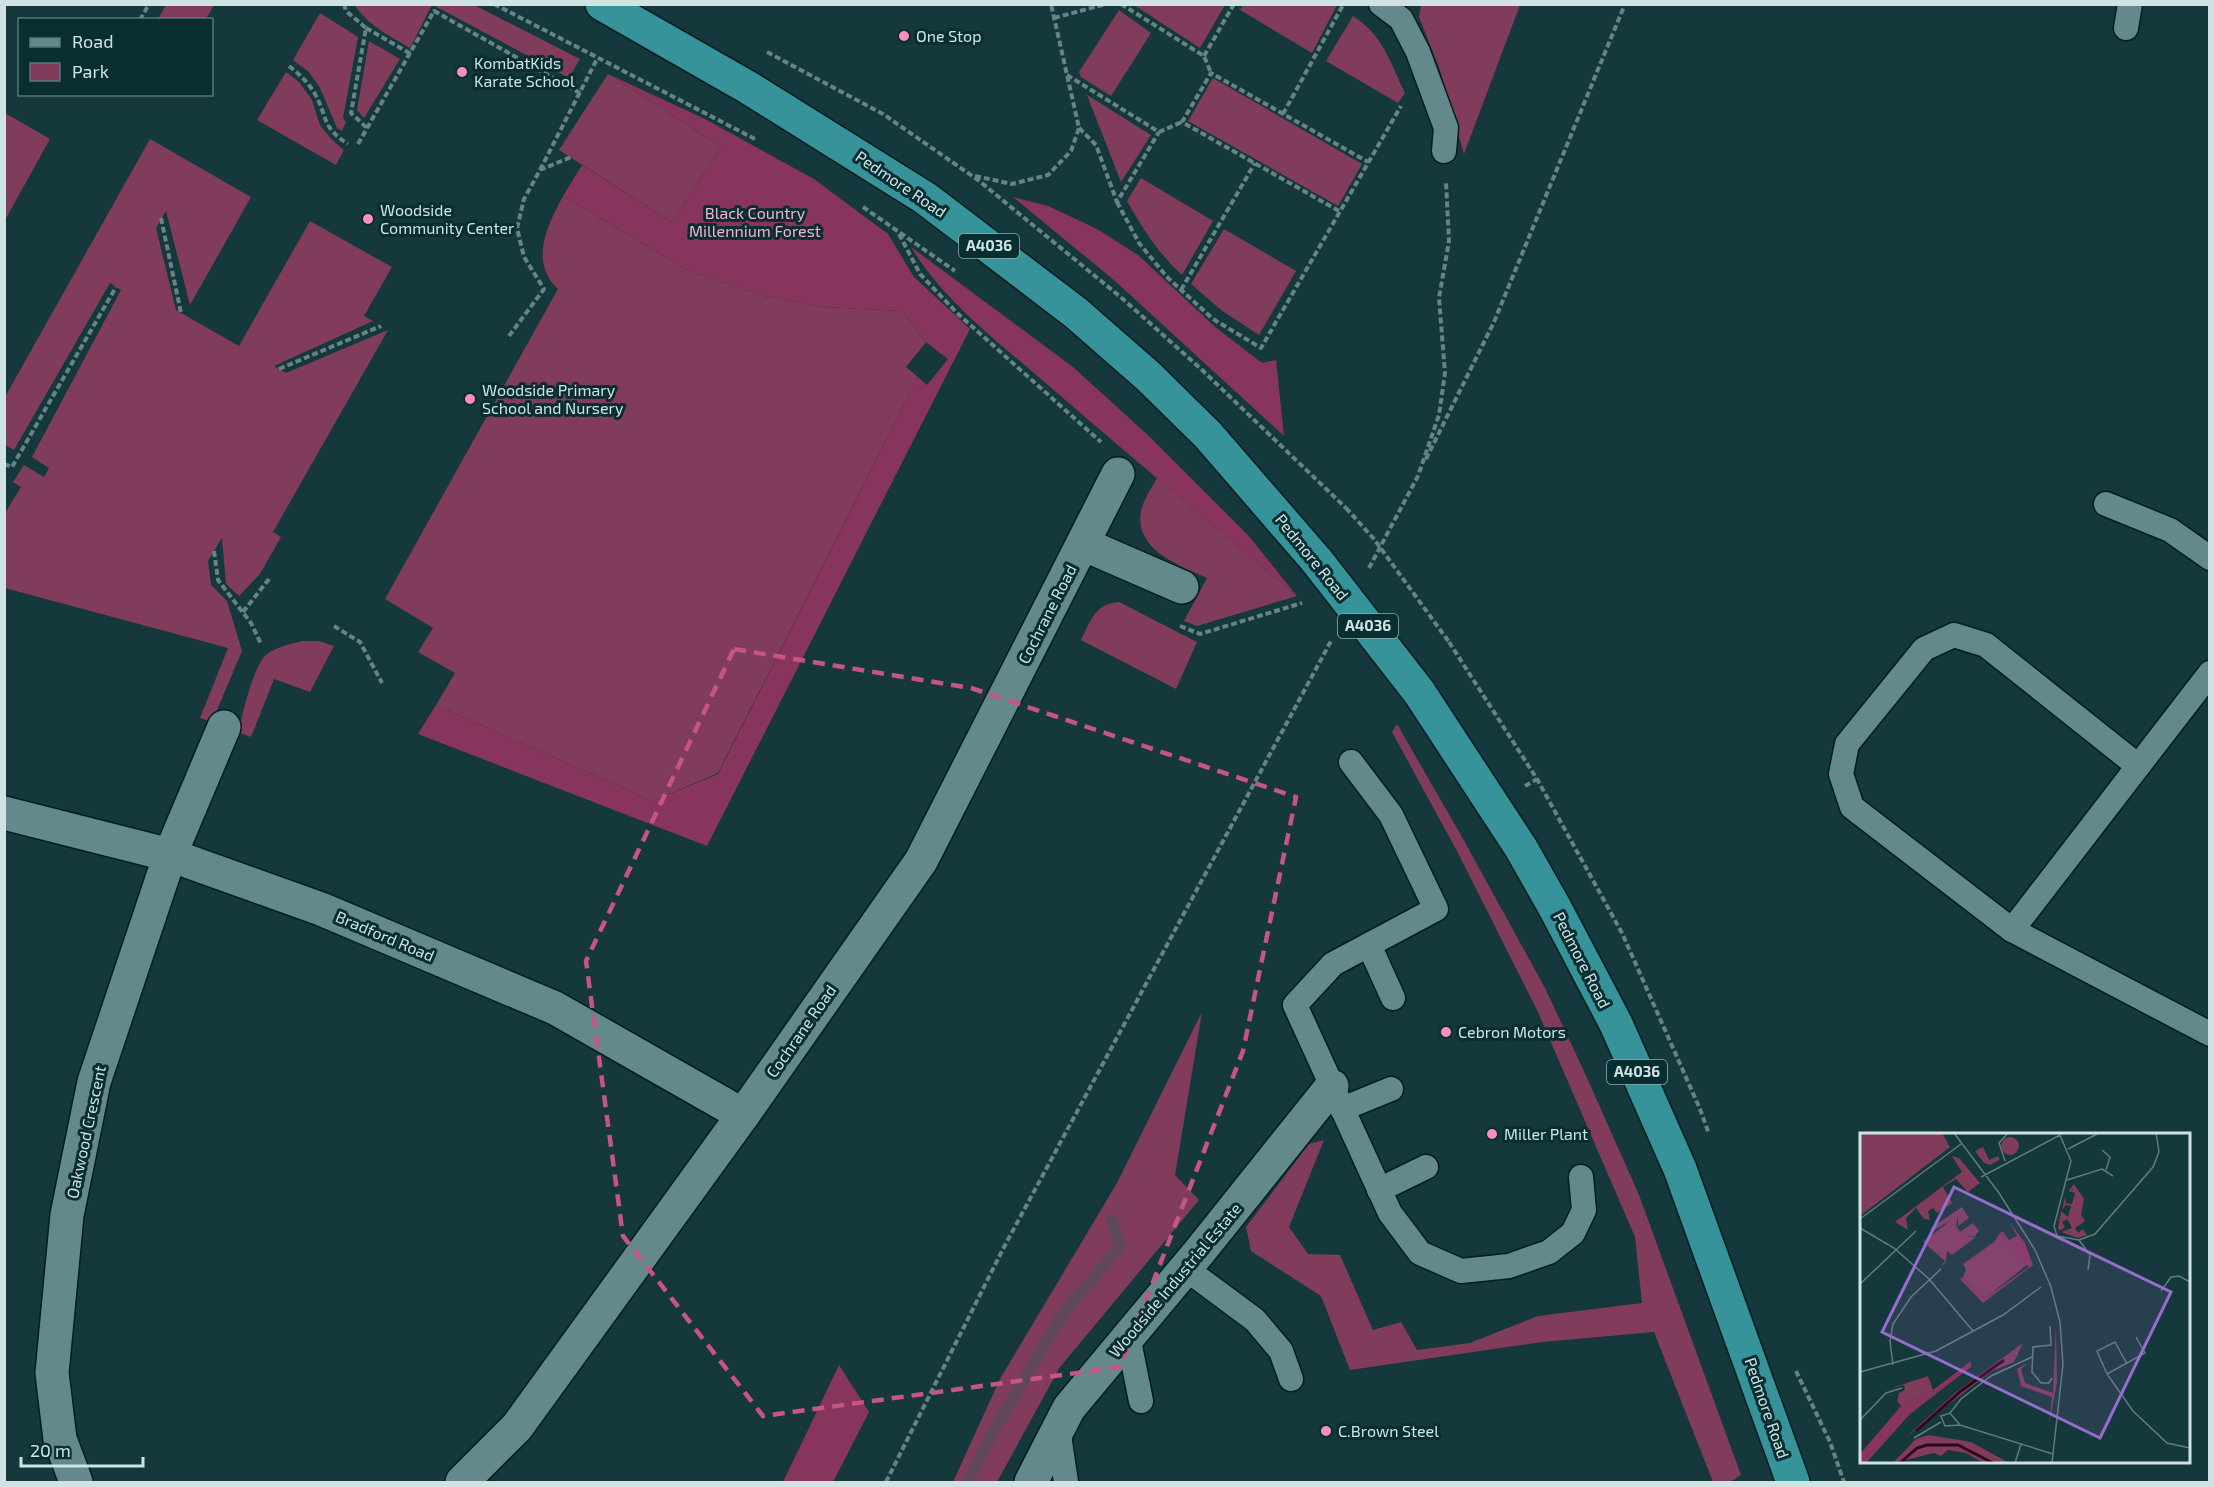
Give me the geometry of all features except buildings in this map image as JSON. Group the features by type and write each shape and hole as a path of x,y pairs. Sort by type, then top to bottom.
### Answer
{"highway":[{"name":"Pedmore Road","path":"602,4 749,88 876,166 966,228 1049,292 1148,376 1208,435 1317,561 1419,692 1521,848 1616,1024 1680,1169 1793,1482"}],"street":[{"name":"Cochrane Road","path":"462,1482 517,1427 742,1115 921,861 1083,543 1112,460"},
{"path":"1083,543 1182,587"},
{"name":"Oakwood Crescent","path":"75,1482 60,1439 52,1373 68,1215 94,1082 170,855 224,727"},
{"name":"Bradford Road","path":"4,813 170,855 321,909 555,1008 742,1115"},
{"name":"Woodside Industrial Estate","path":"1031,1482 1069,1408 1185,1268 1337,1098"}],"lane":[{"path":"1381,4 1401,19 1418,52 1446,128 1444,151"},
{"path":"2126,28 2130,4"},
{"path":"2106,504 2170,530 2210,558"},
{"path":"2138,766 1986,645 1954,635 1923,650 1847,744 1841,774 1852,807 2012,930 2210,1034"},
{"path":"2012,930 2210,673"},
{"path":"1352,762 1391,815 1436,909 1333,964 1295,1005 1390,1213 1420,1253 1461,1271 1509,1266 1550,1252 1573,1233 1584,1210 1581,1177"},
{"path":"1369,945 1393,998"},
{"path":"1337,1098 1391,1089"},
{"path":"1379,1190 1426,1167"},
{"path":"1185,1268 1255,1320 1281,1351 1291,1379"},
{"path":"1128,1336 1141,1401"},
{"path":"1058,1428 1066,1482"}],"path":[{"path":"141,18 148,4"},
{"path":"344,4 346,11 366,28 411,54"},
{"path":"494,4 761,142"},
{"path":"971,175 1012,184 1048,175 1071,151 1079,128 1051,4"},
{"path":"1054,18 1106,4"},
{"path":"1121,4 1204,56 1211,74 1368,162"},
{"path":"1204,56 1234,4"},
{"path":"1364,578 1418,476 1494,322 1625,4"},
{"path":"1283,114 1343,5"},
{"path":"358,144 434,11 580,93"},
{"path":"366,28 351,113 367,128"},
{"path":"509,336 544,289 524,257 517,228 524,199 597,59"},
{"path":"289,66 306,79 316,95 333,135 348,144"},
{"path":"1117,202 1159,132 1182,122 1211,74"},
{"path":"1067,75 1159,132"},
{"path":"1079,128 1096,145 1117,202 1138,243 1181,290 1213,319 1261,348 1406,99"},
{"path":"1182,122 1339,211"},
{"path":"1418,476 1439,415 1445,373 1439,298 1449,241 1444,151"},
{"path":"540,170 571,157"},
{"path":"1181,290 1255,163"},
{"path":"855,201 963,277"},
{"path":"161,218 180,313"},
{"path":"898,232 920,274 935,290 1112,460"},
{"path":"4,464 12,468 116,286"},
{"path":"279,369 381,326"},
{"path":"1346,508 1374,539 1449,642"},
{"path":"214,552 218,580 252,623 261,644"},
{"path":"243,612 269,579"},
{"path":"1200,634 1302,603"},
{"path":"334,626 360,642 382,683"},
{"path":"886,1482 1004,1247 1332,639"}],"highlighted area":[{"path":"734,649 971,688 1296,797 1243,1051 1120,1367 763,1416 623,1236 586,961"}],"green space":[{"path":"166,4 214,5 207,18 159,18"},
{"path":"432,4 410,48 372,24 355,5"},
{"path":"1243,4 1337,5 1312,53 1240,10"},
{"path":"433,5 474,5 580,59 569,78"},
{"path":"1134,5 1225,5 1200,48"},
{"path":"1421,5 1520,5 1464,154 1440,70 1419,17"},
{"path":"1119,10 1151,33 1111,96 1081,77 1079,72"},
{"path":"320,13 358,37 343,118 346,122 342,131 337,128 320,88 309,72 293,60"},
{"path":"1353,16 1372,32 1390,60 1405,93 1398,103 1326,61"},
{"path":"369,41 400,59 364,118 357,110"},
{"path":"286,72 299,82 312,100 320,125 344,150 336,165 257,120"},
{"path":"608,74 721,147 672,222 559,150"},
{"name":"Black Country Millennium Forest","path":"608,74 705,119 814,179 888,234 914,277 970,329 707,846 418,734 436,705 653,801 718,774 918,377 927,385 948,359 926,342 902,311 822,307 764,296 689,271 563,196 582,165 672,222 721,147"},
{"path":"1213,78 1362,164 1338,206 1188,121"},
{"path":"1087,95 1151,135 1121,182"},
{"path":"5,113 50,139 5,220"},
{"path":"150,139 251,197 190,305 166,211 156,228 176,310 239,346 310,221 392,267 364,316 373,321 274,366 286,373 388,330 273,532 281,537 260,574 239,596 226,584 222,538 208,561 211,585 227,601 242,651 212,722 200,718 228,648 5,588 4,515 21,487 13,482 24,465 44,477 49,468 32,457 121,290 110,283 14,450 5,445 5,397"},
{"path":"1141,178 1213,221 1182,275 1152,240 1127,201"},
{"path":"563,196 689,271 764,296 822,307 902,311 926,342 906,367 918,377 718,773 653,801 436,705 455,673 418,652 433,628 385,599 558,289 544,267 543,256 551,219"},
{"path":"1013,197 1048,206 1097,229 1138,255 1214,326 1262,363 1276,360 1284,436 1115,281"},
{"path":"1224,229 1296,271 1259,335 1221,310 1191,284"},
{"path":"911,247 1073,367 1151,438 1248,535 1297,596 974,321 940,286"},
{"path":"1157,478 1297,596 1197,626 1184,621 1207,578 1161,555 1145,537 1141,525 1141,512 1145,499"},
{"path":"1119,602 1197,642 1176,689 1081,640 1099,610 1111,603"},
{"path":"302,641 319,641 334,646 310,692 274,679 251,737 238,732 249,690 262,660 275,649"},
{"path":"1397,724 1545,988 1639,1195 1741,1475 1730,1482 1713,1482 1654,1332 1542,1342 1350,1370 1321,1296 1251,1251 1246,1227 1309,1144 1324,1140 1289,1227 1308,1254 1340,1255 1373,1330 1401,1322 1417,1350 1470,1343 1538,1316 1642,1303 1635,1237 1537,1010 1458,853 1392,732"},
{"path":"1202,1012 1175,1175 1199,1200 1060,1367 997,1482 953,1482 1000,1379 1117,1183"},
{"path":"839,1365 869,1412 833,1482 783,1482"}],"waterway":[{"path":"967,1482 995,1429 1062,1315 1121,1245 1112,1221"}],"place":[{"name":"One Stop","path":"904,36"},
{"name":"KombatKids Karate School","path":"462,72"},
{"name":"Woodside Community Center","path":"368,219"},
{"name":"Woodside Primary School and Nursery","path":"470,399"},
{"name":"Cebron Motors","path":"1446,1032"},
{"name":"Miller Plant","path":"1492,1134"},
{"name":"C.Brown Steel","path":"1326,1431"}]}
